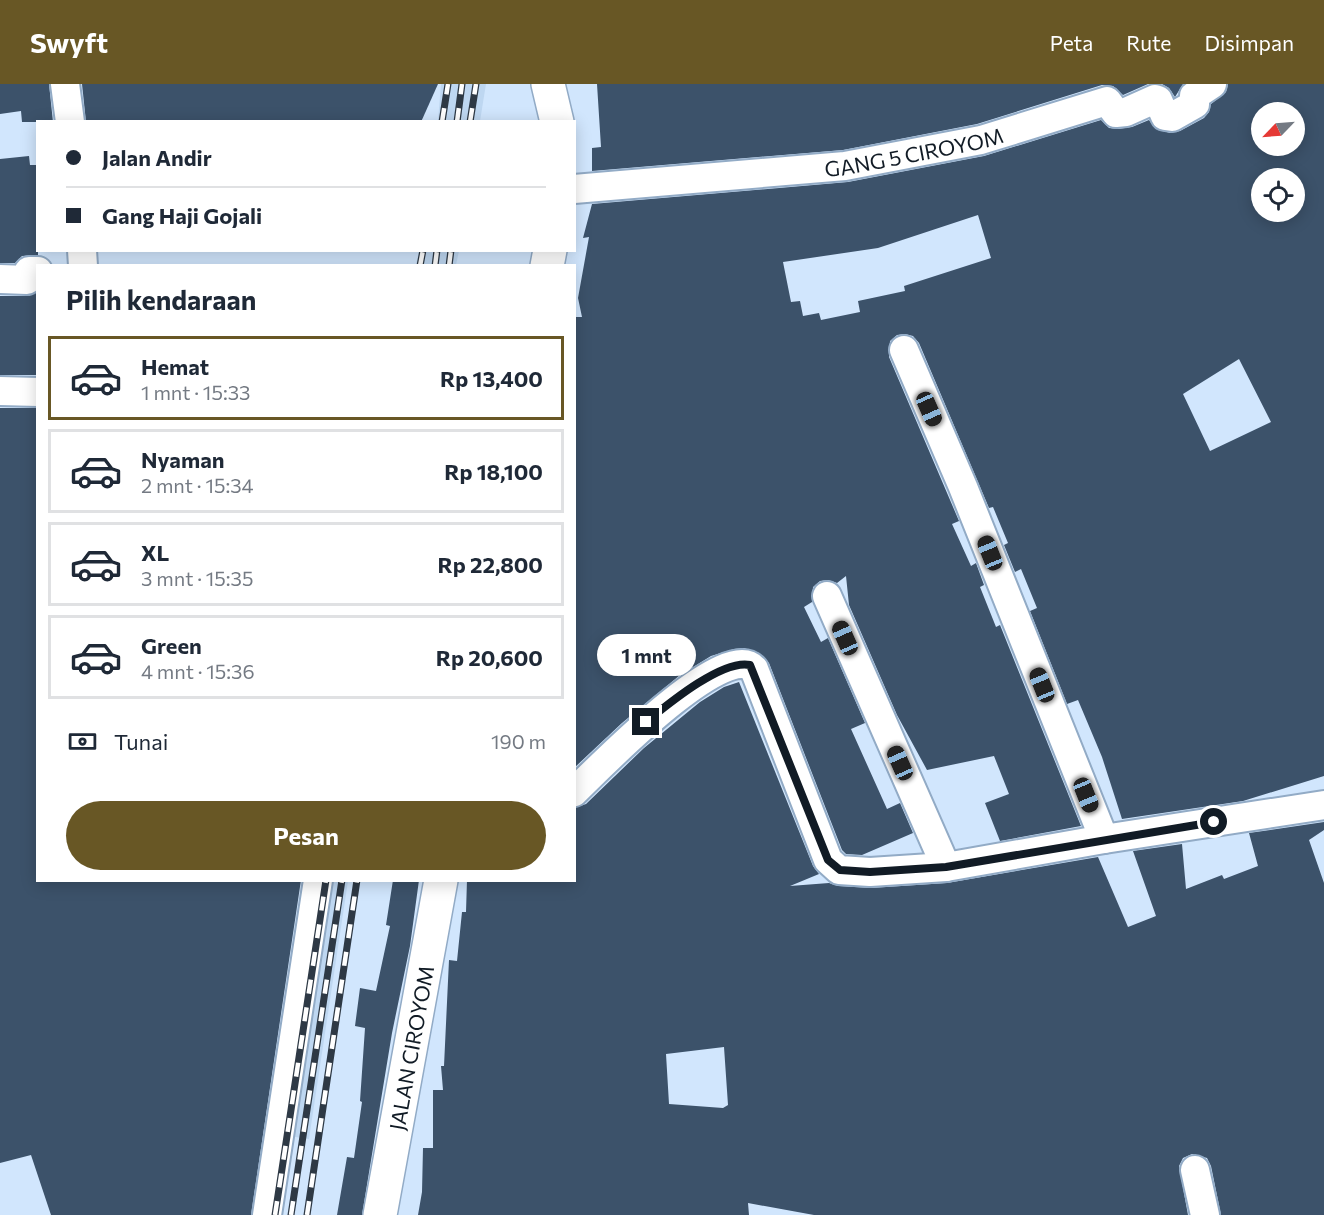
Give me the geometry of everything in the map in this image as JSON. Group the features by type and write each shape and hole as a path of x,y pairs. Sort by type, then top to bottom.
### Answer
{"main road":[{"path":"548,84 557,120"},
{"path":"566,120 569,84"},
{"name":"JALAN CIROYOM","path":"380,1215 441,882"}],"street":[{"path":"65,84 70,120"},
{"name":"GANG 5 CIROYOM","path":"576,189 845,166 981,140 1107,101 1116,113 1126,112 1155,99 1158,100 1165,116 1172,117 1195,104 1194,96 1212,84"},
{"path":"0,279 27,280 28,271 36,271"},
{"path":"904,350 963,488 1104,838"},
{"path":"0,391 21,394 36,392"},
{"path":"827,596 946,867"},
{"path":"576,790 646,722 669,703 709,678 738,664 746,664 754,669 828,860 840,870 870,872 946,867 1104,838 1324,805"},
{"path":"267,1215 318,882"},
{"path":"1195,1170 1205,1215"}],"shaded area":[{"path":"441,84 486,84 480,120 438,120"},
{"path":"419,252 459,252 456,264 416,264"},
{"path":"321,882 348,882 309,1139 282,1135"}],"building":[{"path":"0,84 49,84 53,120 22,122 21,111 0,114"},
{"path":"82,84 438,84 422,120 86,120"},
{"path":"597,84 1148,84 1123,95 1113,86 1102,85 977,124 843,150 592,171 592,148 601,147"},
{"path":"1162,84 1183,84 1175,97 1169,88"},
{"path":"1228,84 1324,84 1324,776 1243,801 1122,819 1102,757 1078,700 1067,704 1030,611 1037,608 1021,569 1015,572 1004,545 1008,543 993,507 989,508 919,343 913,336 905,334 897,335 890,341 889,357 959,521 952,524 971,566 976,563 984,585 980,587 996,627 1000,625 1081,826 1000,841 985,803 1009,794 994,756 927,770 897,715 849,605 846,576 837,583 828,580 820,581 813,587 812,602 804,607 821,642 828,638 865,723 851,729 887,809 900,803 913,833 862,855 846,854 842,850 769,663 759,653 744,648 711,656 680,675 622,723 576,766 576,317 582,317 578,298 589,237 583,238 592,204 848,182 984,156 1101,120 1109,128 1118,129 1132,127 1149,120 1156,129 1170,133 1180,131 1204,118 1211,104 1226,92","holes":["978,215 991,258 904,286 905,291 858,301 860,312 821,320 819,313 803,316 800,301 791,302 783,262 878,248","1239,359 1271,422 1210,451 1183,394"]},
{"path":"29,156 30,165 36,165 36,252 38,255 22,256 15,263 0,263 0,159"},
{"path":"36,293 36,375 0,375 0,296 27,296"},
{"path":"0,408 36,408 36,882 301,882 251,1215 51,1215 31,1155 0,1163"},
{"path":"739,682 813,866 819,874 790,886 829,883 838,886 871,888 947,883 1098,857 1128,927 1156,916 1133,851 1182,844 1186,889 1222,875 1224,879 1258,866 1249,833 1324,822 1324,830 1309,840 1324,883 1324,1215 1221,1215 1211,1166 1207,1158 1192,1154 1183,1158 1179,1166 1188,1215 814,1215 748,1203 749,1215 418,1215 422,1192 423,1148 433,1148 433,1090 443,1090 441,1066 444,1066 449,960 457,961 462,912 466,912 467,882 576,882 576,807 586,804 644,748 700,702 724,687","holes":["724,1047 728,1105 723,1108 669,1104 666,1054"]},
{"path":"393,882 419,882 410,946 392,1033 362,1215 337,1215 347,1157 354,1158 362,1102 360,1101 365,1028 355,1026 360,988 376,991 390,926 386,925"}],"railway":[{"path":"442,120 448,84"},
{"path":"457,120 462,84"},
{"path":"470,120 476,84"},
{"path":"420,264 423,252"},
{"path":"435,264 437,252"},
{"path":"449,264 451,252"},
{"path":"275,1215 326,882"},
{"path":"291,1215 342,882"},
{"path":"307,1215 357,882"}],"route":[{"path":"646,722 669,703 709,678 738,664 750,665 758,679 828,860 840,870 870,872 946,867 1104,838 1214,822"}]}
